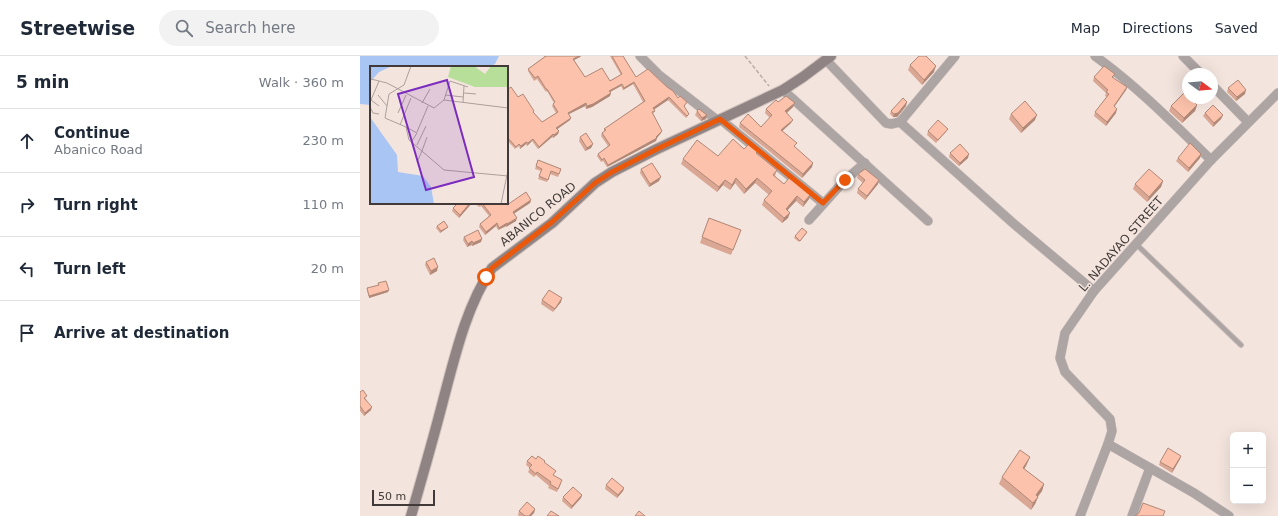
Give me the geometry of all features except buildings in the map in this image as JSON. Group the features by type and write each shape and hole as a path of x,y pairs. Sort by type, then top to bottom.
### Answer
{"street":[{"path":"640,56 659,76 718,120 823,203"},
{"path":"828,58 886,123 891,124 900,122 955,56"},
{"path":"1095,56 1121,74 1211,160"},
{"path":"1183,56 1195,68"},
{"name":"ABANICO ROAD","path":"411,516 452,367 468,315 480,288 492,268 552,222 595,183 612,172 779,92 828,58"},
{"path":"1218,91 1248,122"},
{"path":"779,92 865,163 928,220"},
{"name":"L. NADAYAO STREET","path":"1080,516 1112,432 1110,419 1065,372 1060,358 1065,333 1094,290 1211,160 1278,93"},
{"path":"900,122 1014,224 1094,290"},
{"path":"809,220 845,180 865,163"},
{"path":"1108,444 1194,493 1229,516"},
{"path":"1132,516 1150,468"}],"lane":[{"path":"1136,244 1241,346"}],"path":[{"path":"745,56 779,92"}],"water":[{"path":"360,56 499,56 495,64 491,66 370,66 370,105 360,104"}],"route":[{"path":"486,277 492,268 552,222 595,183 612,172 720,119 823,203 845,180"}]}
